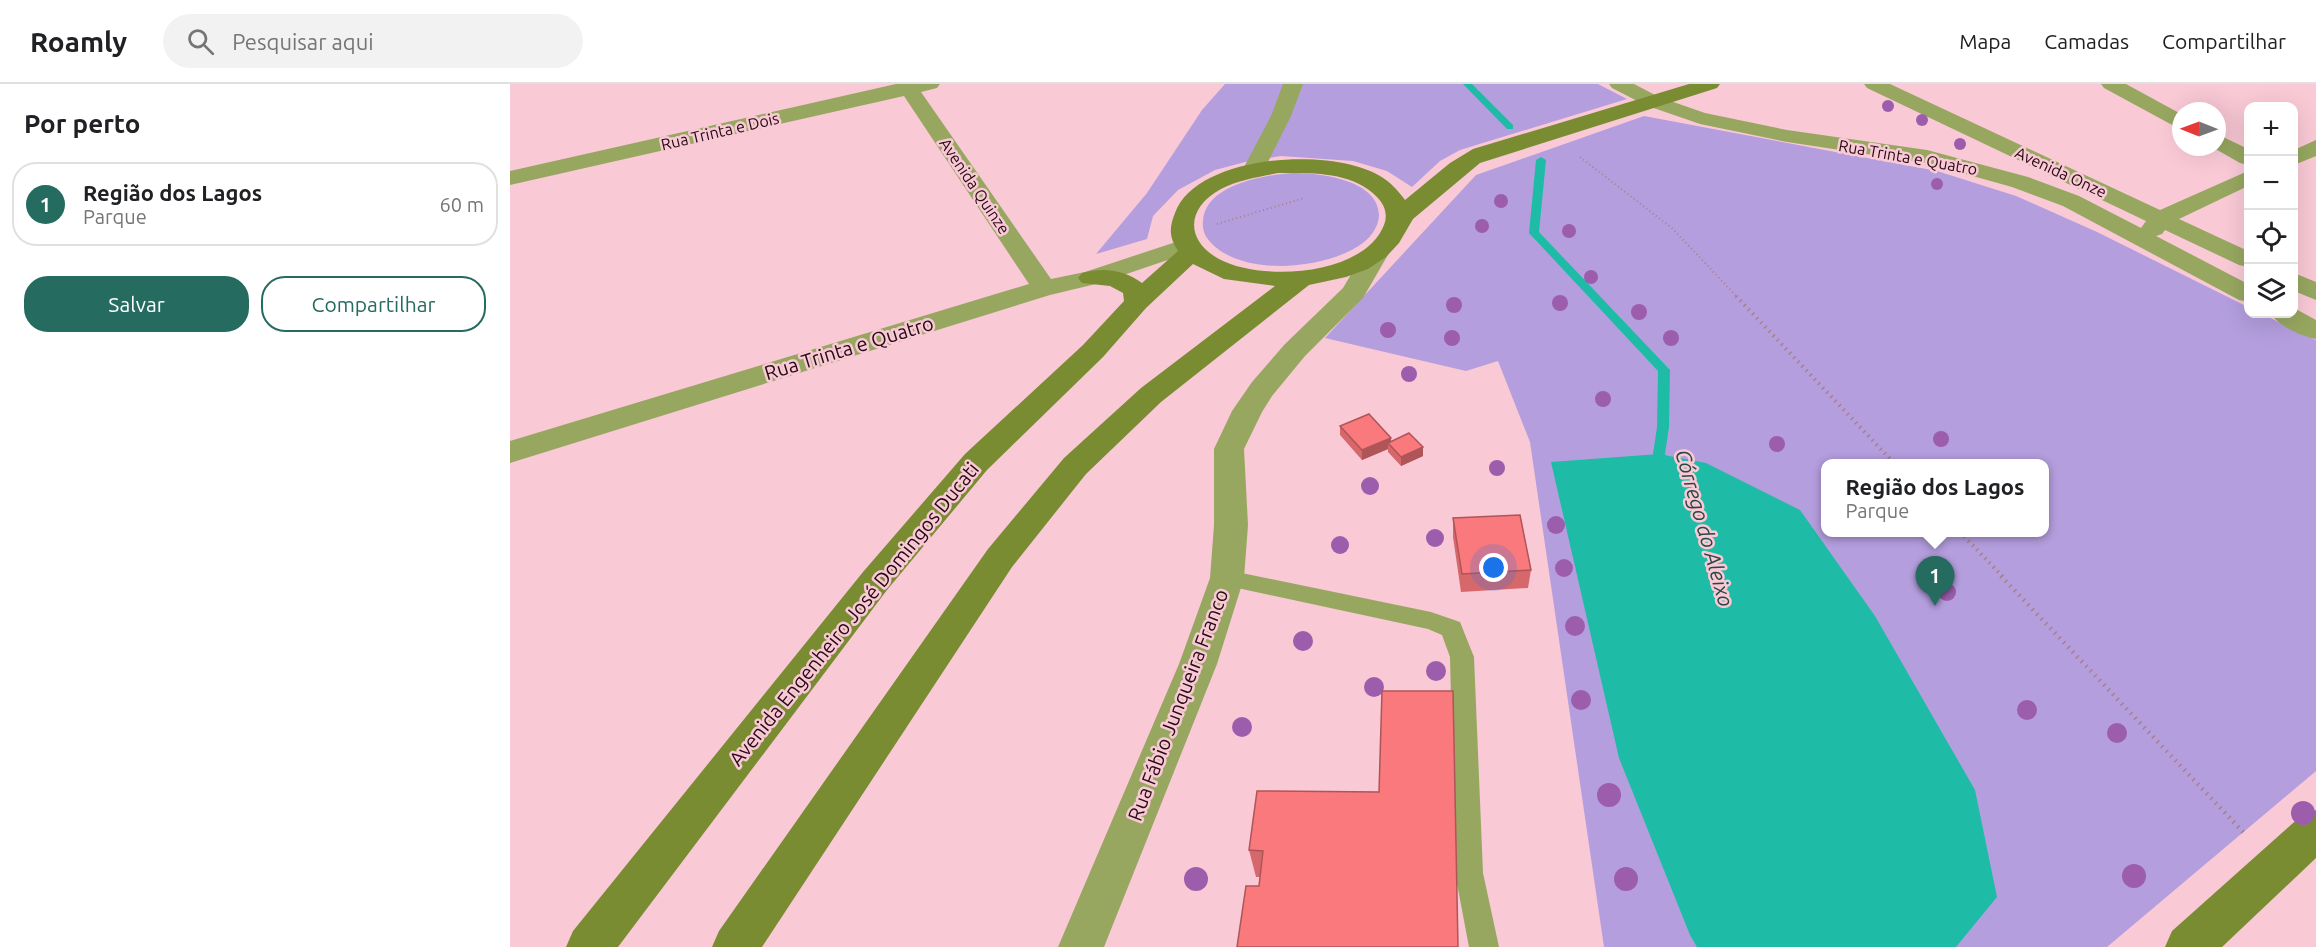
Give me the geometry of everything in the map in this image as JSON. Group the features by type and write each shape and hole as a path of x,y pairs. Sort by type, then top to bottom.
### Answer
{"main road":[{"path":"1398,220 1470,158 1710,84"},
{"path":"1301,164 1332,167 1368,179 1382,187 1395,203 1398,220 1392,237 1376,253 1352,266 1302,278 1269,279 1237,274 1212,265 1190,249 1181,235 1182,217 1193,200 1212,185 1254,169 1301,164"},
{"name":"Avenida Engenheiro José Domingos Ducati","path":"589,947 875,582 969,470 1093,351 1137,302 1190,249"},
{"path":"1091,278 1110,278 1126,282 1136,291 1137,302"},
{"path":"735,947 1000,558 1075,466 1151,395 1302,278"},
{"path":"2188,947 2316,830"}],"street":[{"path":"1254,169 1281,116 1293,84"},
{"name":"Rua Trinta e Quatro","path":"1619,84 1652,101 1700,118 1787,136 1927,157 2020,182 2071,201 2244,292"},
{"name":"Avenida Onze","path":"1874,84 2244,258"},
{"path":"2111,84 2172,117"},
{"name":"Rua Trinta e Dois","path":"510,178 915,86"},
{"name":"Avenida Quinze","path":"915,86 1044,288"},
{"path":"2226,146 2244,156"},
{"path":"2298,156 2316,147"},
{"path":"2142,237 2161,218 2244,180"},
{"name":"Rua Trinta e Quatro","path":"510,452 1044,288 1091,278 1190,249"},
{"name":"Rua Fábio Junqueira Franco","path":"1081,947 1198,664 1227,578 1231,525 1229,449 1247,411 1262,389 1295,350 1354,292 1376,253"},
{"path":"2298,283 2316,292"},
{"path":"2292,318 2316,331"}],"lane":[{"path":"1227,578 1431,621 1452,629 1462,657 1469,873 1484,947"}],"path":[{"path":"1550,133 1672,229 1889,459"},
{"path":"1965,537 2277,867"}],"shaded area":[{"path":"1225,84 1598,84 1627,99 1460,150 1440,161 1412,187 1387,171 1353,161 1281,156 1215,170 1178,190 1153,216 1147,239 1096,254 1147,193 1202,110"},
{"path":"1644,116 1937,171 2016,196 2097,232 2244,305 2244,318 2270,318 2316,340 2316,771 2107,947 1604,947 1530,442 1498,361 1466,371 1325,338 1476,175"},
{"path":"1292,173 1331,177 1358,186 1369,193 1376,203 1379,215 1378,223 1372,233 1364,242 1348,252 1307,264 1284,266 1261,265 1239,260 1221,251 1207,238 1203,221 1206,209 1214,199 1238,184 1267,176"}],"water":[{"path":"1659,454 1706,463 1800,510 1875,616 1975,790 1997,897 1956,947 1697,947 1690,935 1619,758 1551,462"}],"building":[{"path":"1369,414 1391,438 1362,450 1340,426"},
{"path":"1409,433 1423,447 1401,457 1388,443"},
{"path":"1520,515 1531,570 1462,574 1453,518"},
{"path":"1382,691 1453,691 1458,947 1237,947 1246,886 1259,886 1263,851 1249,850 1257,791 1379,792"}],"waterway":[{"name":"Córrego do Aleixo","path":"1467,84 1510,127"},
{"name":"Córrego do Aleixo","path":"1541,160 1534,233 1664,370 1663,427 1659,454 1664,470"}],"place":[{"name":"Região dos Lagos","path":"1935,606"}]}
